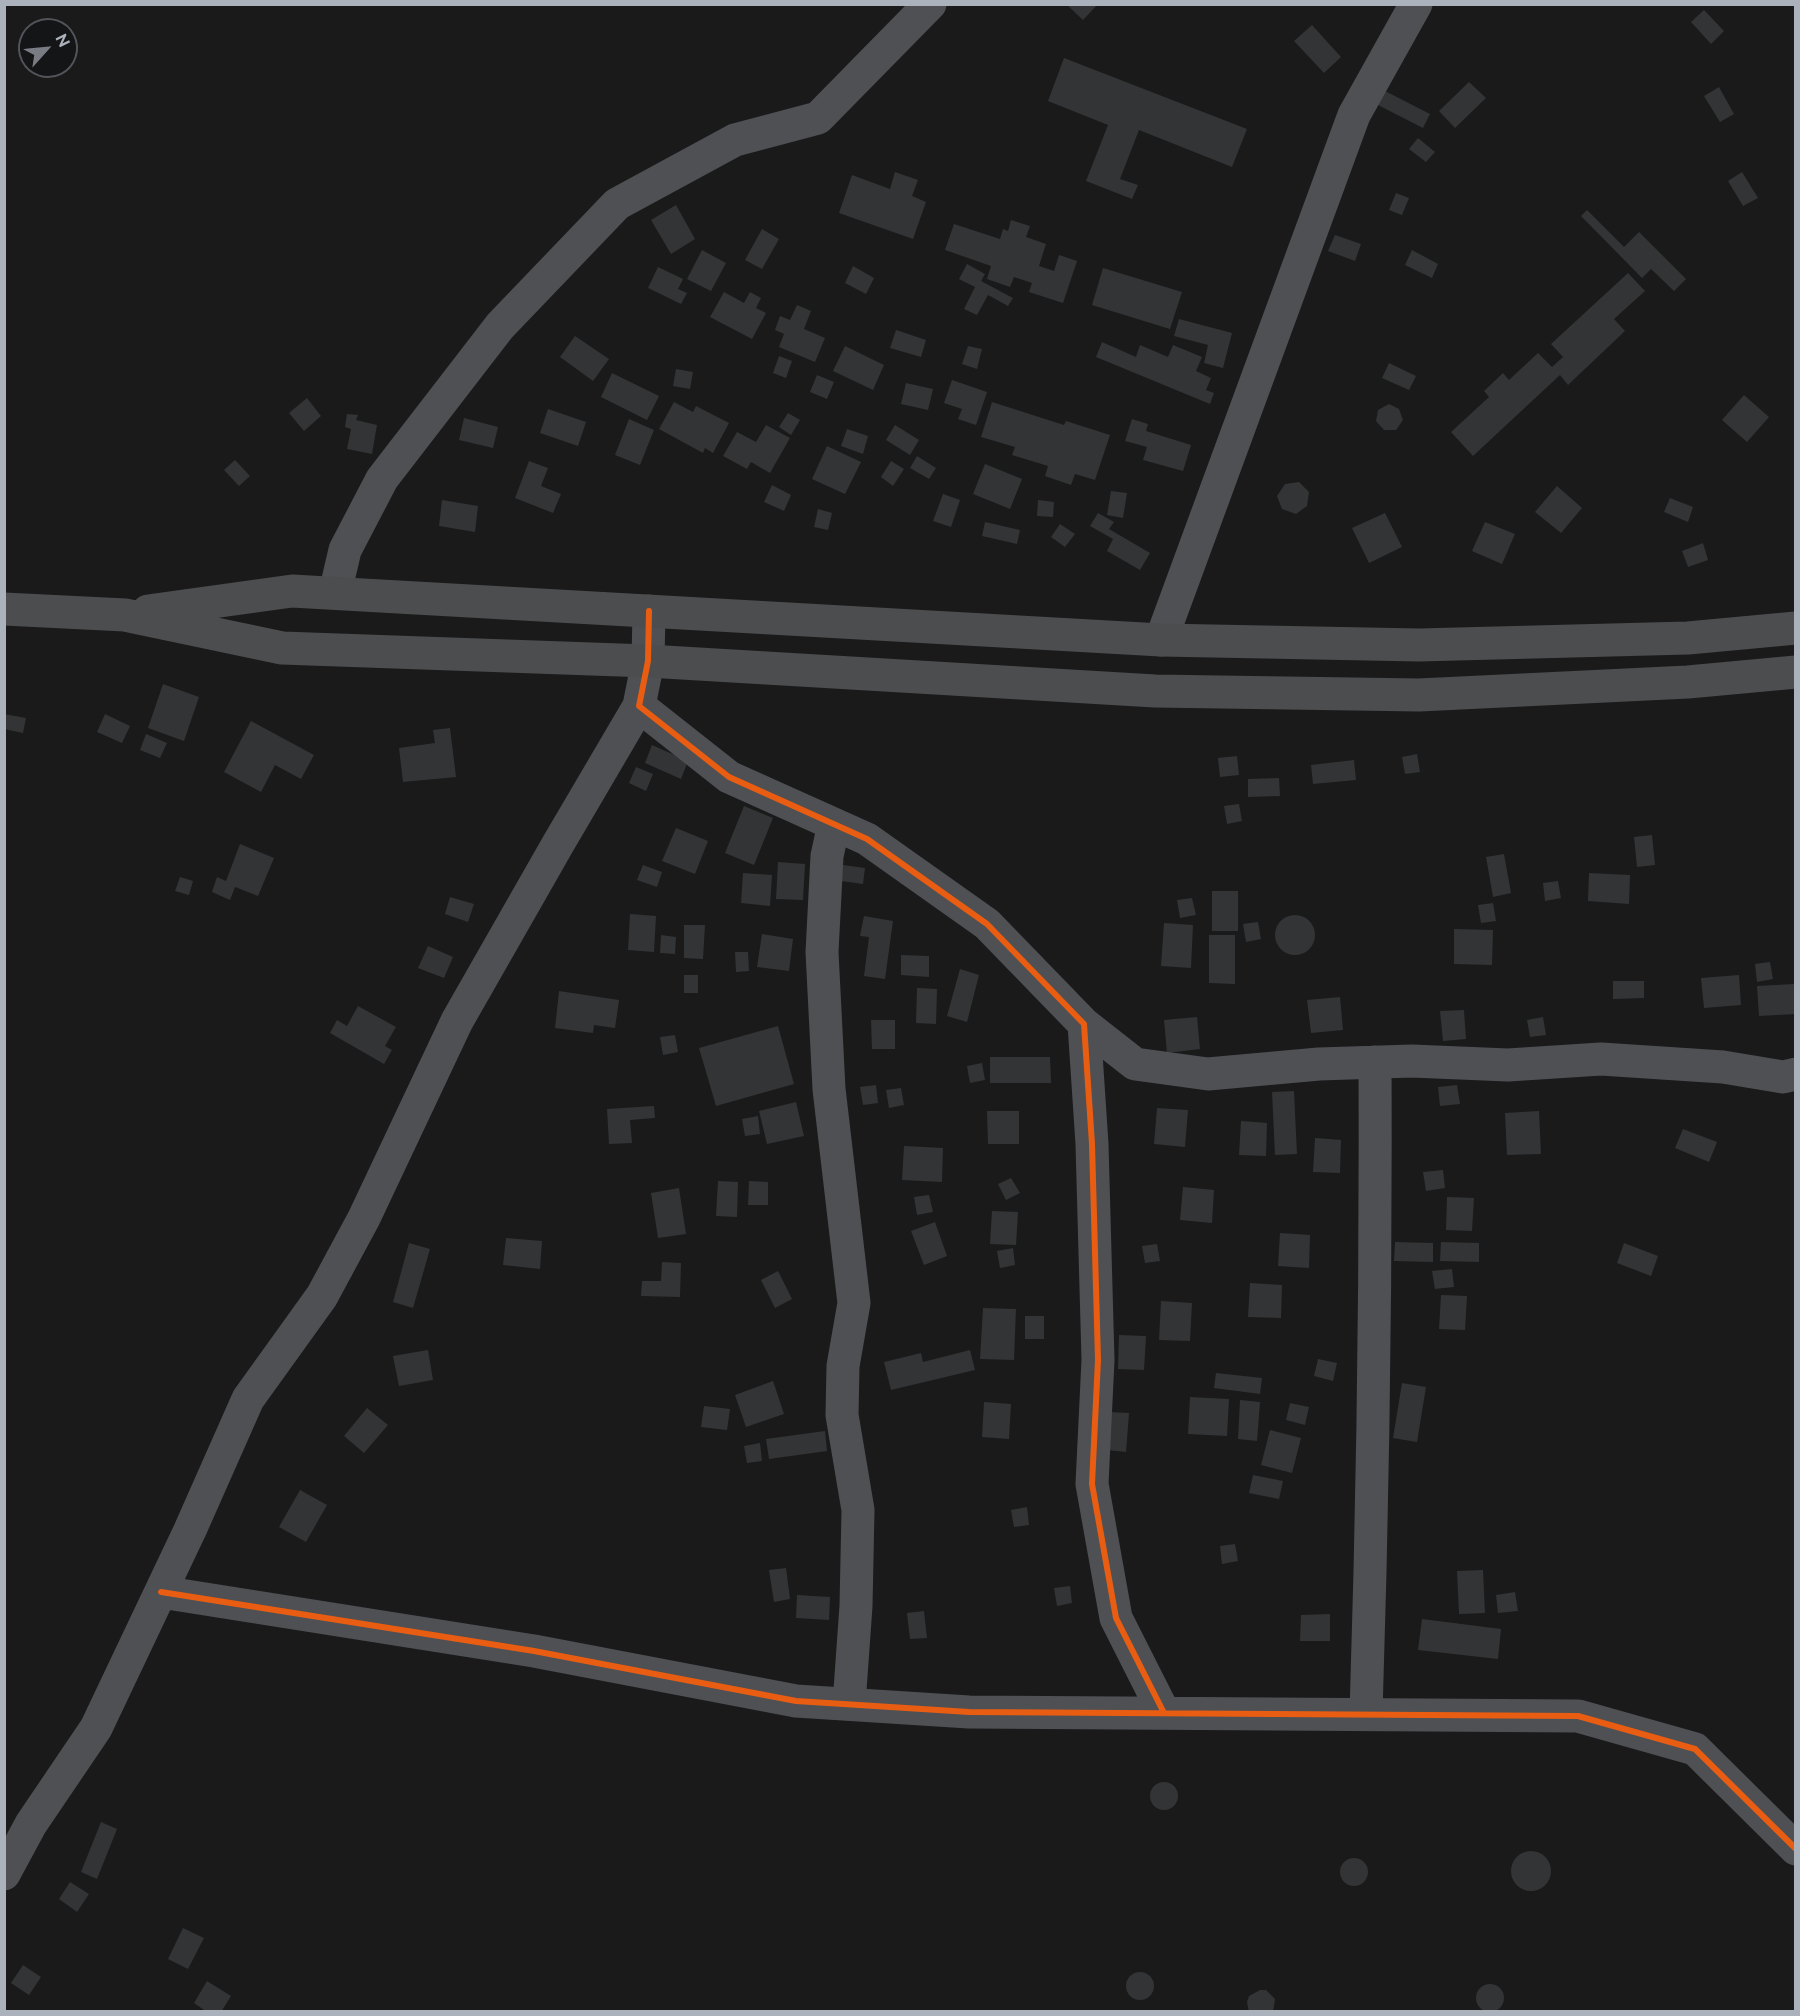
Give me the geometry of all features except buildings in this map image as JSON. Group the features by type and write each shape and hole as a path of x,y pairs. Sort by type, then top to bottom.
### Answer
{"main road":[{"path":"125,615 292,591 1161,640 1419,645 1688,638 1796,628"},
{"path":"4,609 125,615 282,648 648,661 1155,691 1419,695 1688,682 1796,672"}],"street":[{"path":"335,593 345,550 381,478 500,326 617,204 735,140 818,117 930,4"},
{"path":"1161,640 1354,115 1416,4"},
{"path":"4,1874 31,1824 96,1728 161,1592 248,1399 322,1296 364,1218 457,1021 639,706 648,661 649,611"},
{"path":"639,706 729,777 867,839 987,924 1084,1024 1135,1064 1208,1074 1320,1064 1412,1061 1508,1065 1601,1059 1723,1066 1783,1077 1796,1074"},
{"path":"834,824 827,856 822,952 829,1089 854,1303 843,1366 842,1415 858,1510 856,1606 849,1704"},
{"path":"1084,1024 1092,1144 1098,1360 1092,1484 1116,1618 1164,1713"},
{"path":"1366,1714 1376,1317 1375,1062"},
{"path":"161,1592 534,1651 796,1701 969,1712 1578,1716 1695,1749 1796,1849"}],"cycle path":[{"path":"649,611 648,661 639,706 729,777 867,839 987,924 1084,1024 1092,1144 1098,1360 1092,1484 1116,1618 1164,1713"},
{"path":"161,1592 534,1651 796,1701 969,1712 1578,1716 1695,1749 1796,1849"}]}
